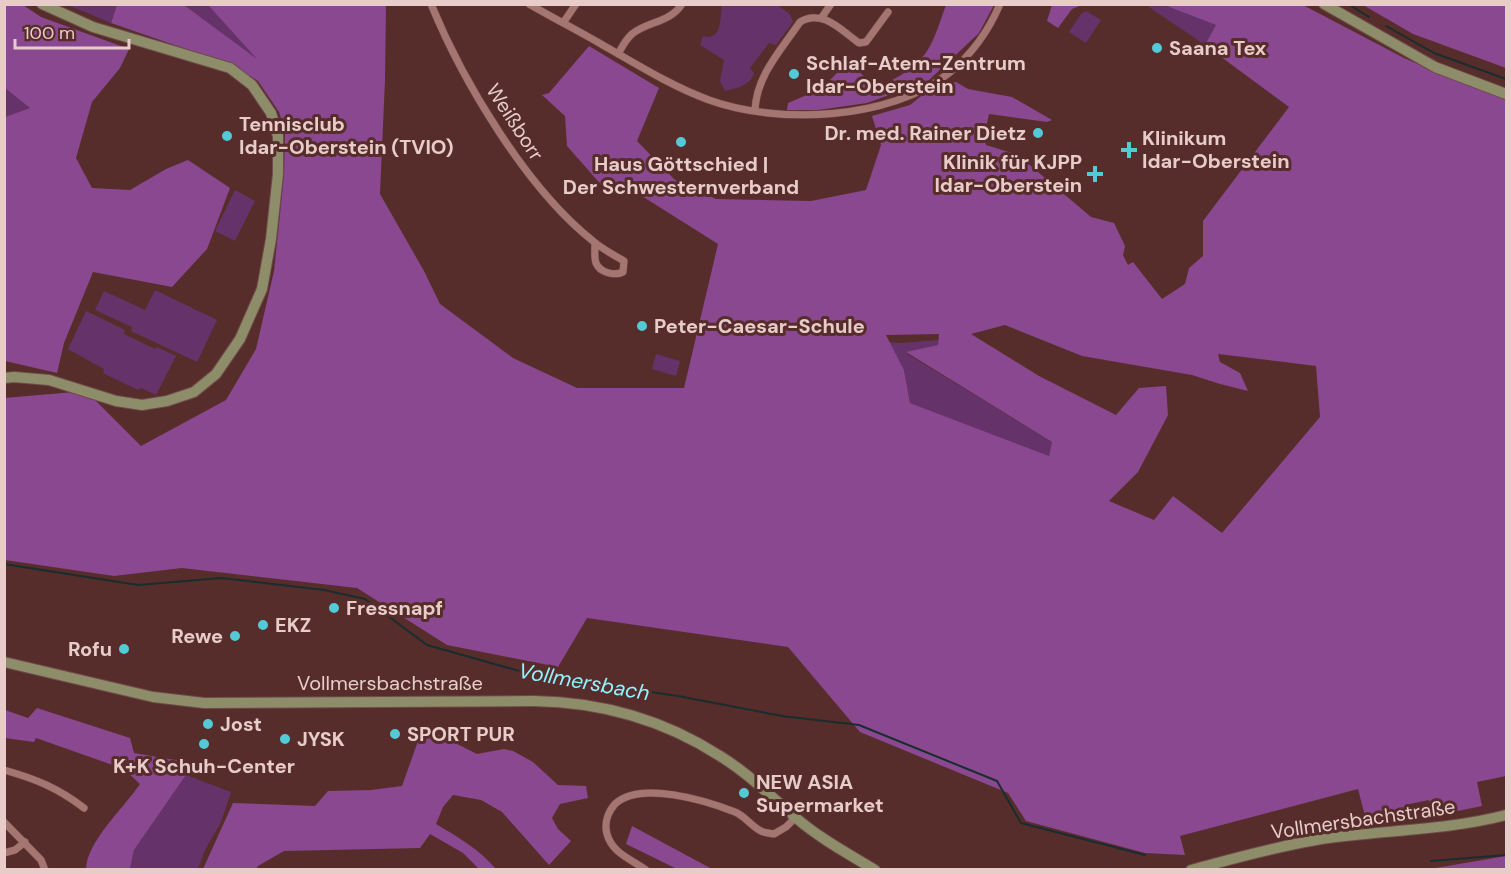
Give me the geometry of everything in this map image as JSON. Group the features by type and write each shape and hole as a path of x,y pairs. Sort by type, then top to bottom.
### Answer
{"main road":[{"path":"4,378 49,380 116,401 142,405 166,401 194,392 216,374 240,339 262,289 271,239 278,174 278,136 271,113 252,85 230,68 93,27 42,4"},
{"path":"1324,4 1435,67 1506,94"},
{"name":"Vollmersbachstraße","path":"4,662 153,697 204,703 563,701 606,708 658,724 721,756 746,774 796,818 835,846 875,870"},
{"name":"Vollmersbachstraße","path":"1191,870 1317,840 1466,823 1506,815"}],"street":[{"name":"Weißborr","path":"430,4 459,65 526,170 542,191 595,243 624,261 623,272 612,275 599,267 596,263 595,243"},
{"path":"529,4 692,93 724,105 755,111 808,116 864,109 888,103 924,88 948,74 970,51 984,34 1000,4"},
{"path":"563,23 576,4"},
{"path":"618,54 630,35 674,14 682,4"},
{"path":"822,17 831,4"},
{"path":"755,111 755,94 762,77 800,22 808,18 822,17 859,43 866,42 888,12"},
{"path":"4,770 40,780 84,808"},
{"path":"646,870 616,851 609,842 606,830 608,816 613,806 628,796 658,794 692,797 737,813 761,831 774,834 796,818"},
{"path":"4,822 41,860 45,870"},
{"path":"4,853 15,850 25,842"}],"shaded area":[{"path":"5,4 23,5 41,17 129,49 120,68 92,102 76,158 92,188 130,190 166,169 188,160 230,188 207,249 172,287 93,272 64,343 57,373 5,361 5,117 30,108 5,88"},
{"path":"1052,4 1082,5 1072,9 1058,28 1047,21"},
{"path":"68,5 117,5 111,23"},
{"path":"117,5 184,5 257,59 208,5 386,5 380,194 440,304 513,358 577,388 684,388 718,244 626,186 604,188 567,146 565,116 542,95 549,93 589,46 659,88 637,141 675,180 716,199 811,201 866,190 881,145 872,116 910,105 925,93 947,83 956,82 968,89 1012,97 1052,120 1047,122 989,114 984,137 986,145 1018,155 1091,217 1114,223 1125,246 1123,255 1128,265 1133,262 1162,299 1185,284 1189,268 1203,256 1203,221 1289,107 1205,45 1216,25 1164,5 1303,5 1404,58 1506,99 1506,776 1477,782 1482,806 1433,816 1429,800 1405,805 1407,819 1367,824 1358,789 1180,836 1185,855 1145,853 1026,821 1008,793 860,732 788,647 587,618 558,667 447,645 357,588 182,568 114,576 5,560 4,398 86,391 141,446 226,400 256,349 274,271 284,175 285,131 279,112 258,81 232,65 111,23","holes":["1005,325 1082,356 1192,375 1248,391 1240,373 1220,362 1218,354 1316,366 1320,417 1222,533 1173,496 1154,520 1109,501 1138,472 1168,415 1166,386 1139,388 1116,415 1039,376 971,334","939,334 938,345 906,352 1052,442 1049,456 910,403 904,370 886,335"]},
{"path":"184,5 208,5 260,62"},
{"path":"722,5 777,5 790,14 793,22 776,45 769,43 750,68 754,73 749,81 743,86 725,91 720,81 724,60 700,45 703,36 714,36 717,32"},
{"path":"946,5 994,5 979,33 928,81 867,103 818,110 787,110 788,103 821,89 844,66 854,69 878,84 883,84 906,72 923,57 929,48"},
{"path":"1146,5 1164,5 1217,25 1205,45"},
{"path":"1363,5 1506,5 1506,68 1413,34"},
{"path":"1086,11 1101,20 1086,43 1069,32 1081,14"},
{"path":"5,88 31,108 5,117"},
{"path":"235,190 255,201 235,241 215,231"},
{"path":"155,290 217,320 197,362 131,331 132,327 95,310 104,291 145,310"},
{"path":"86,311 125,330 124,334 176,356 156,395 141,388 138,390 103,373 104,369 68,349"},
{"path":"938,340 938,345 906,353 1052,442 1049,457 910,403 904,370 889,342"},
{"path":"656,354 680,361 676,376 652,369"},
{"path":"37,708 130,738 134,753 187,762 186,775 134,850 130,869 86,869 88,858 99,836 140,784 124,769 36,738 34,742 5,738 5,710 28,718"},
{"path":"423,727 477,754 504,749 513,751 533,762 558,785 586,786 588,798 560,804 552,818 558,829 571,841 549,865 502,812 481,800 453,795 443,807 436,824 476,850 496,869 479,869 463,853 430,834 420,848 284,851 256,869 203,869 233,803 315,806 328,791 371,790 402,786"},
{"path":"186,775 231,792 221,822 205,850 198,869 130,870 134,850"},
{"path":"632,826 712,869 677,869 626,844"},
{"path":"1506,856 1506,869 1430,869"}],"waterway":[{"path":"1348,4 1369,17"},
{"path":"1386,26 1434,53 1506,79"},
{"name":"Vollmersbach","path":"4,564 138,585 221,578 324,590 365,599 427,645 530,674 678,696 782,716 859,725 997,781 1021,823 1145,855"},
{"name":"Vollmersbach","path":"1431,861 1506,855"}],"place":[{"name":"Saana Tex","path":"1157,48"},
{"name":"Schlaf-Atem-Zentrum Idar-Oberstein","path":"794,74"},
{"name":"Dr. med. Rainer Dietz","path":"1038,133"},
{"name":"Tennisclub Idar-Oberstein (TVIO)","path":"227,136"},
{"name":"Haus Göttschied | Der Schwesternverband","path":"681,142"},
{"name":"Klinikum Idar-Oberstein","path":"1129,150"},
{"name":"Klinik für KJPP Idar-Oberstein","path":"1095,174"},
{"name":"Peter-Caesar-Schule","path":"642,326"},
{"name":"Fressnapf","path":"334,608"},
{"name":"EKZ","path":"263,625"},
{"name":"Rewe","path":"235,636"},
{"name":"Rofu","path":"124,649"},
{"name":"Jost","path":"208,724"},
{"name":"SPORT PUR","path":"395,734"},
{"name":"JYSK","path":"285,739"},
{"name":"K+K Schuh-Center","path":"204,744"},
{"name":"NEW ASIA Supermarket","path":"744,793"}]}
